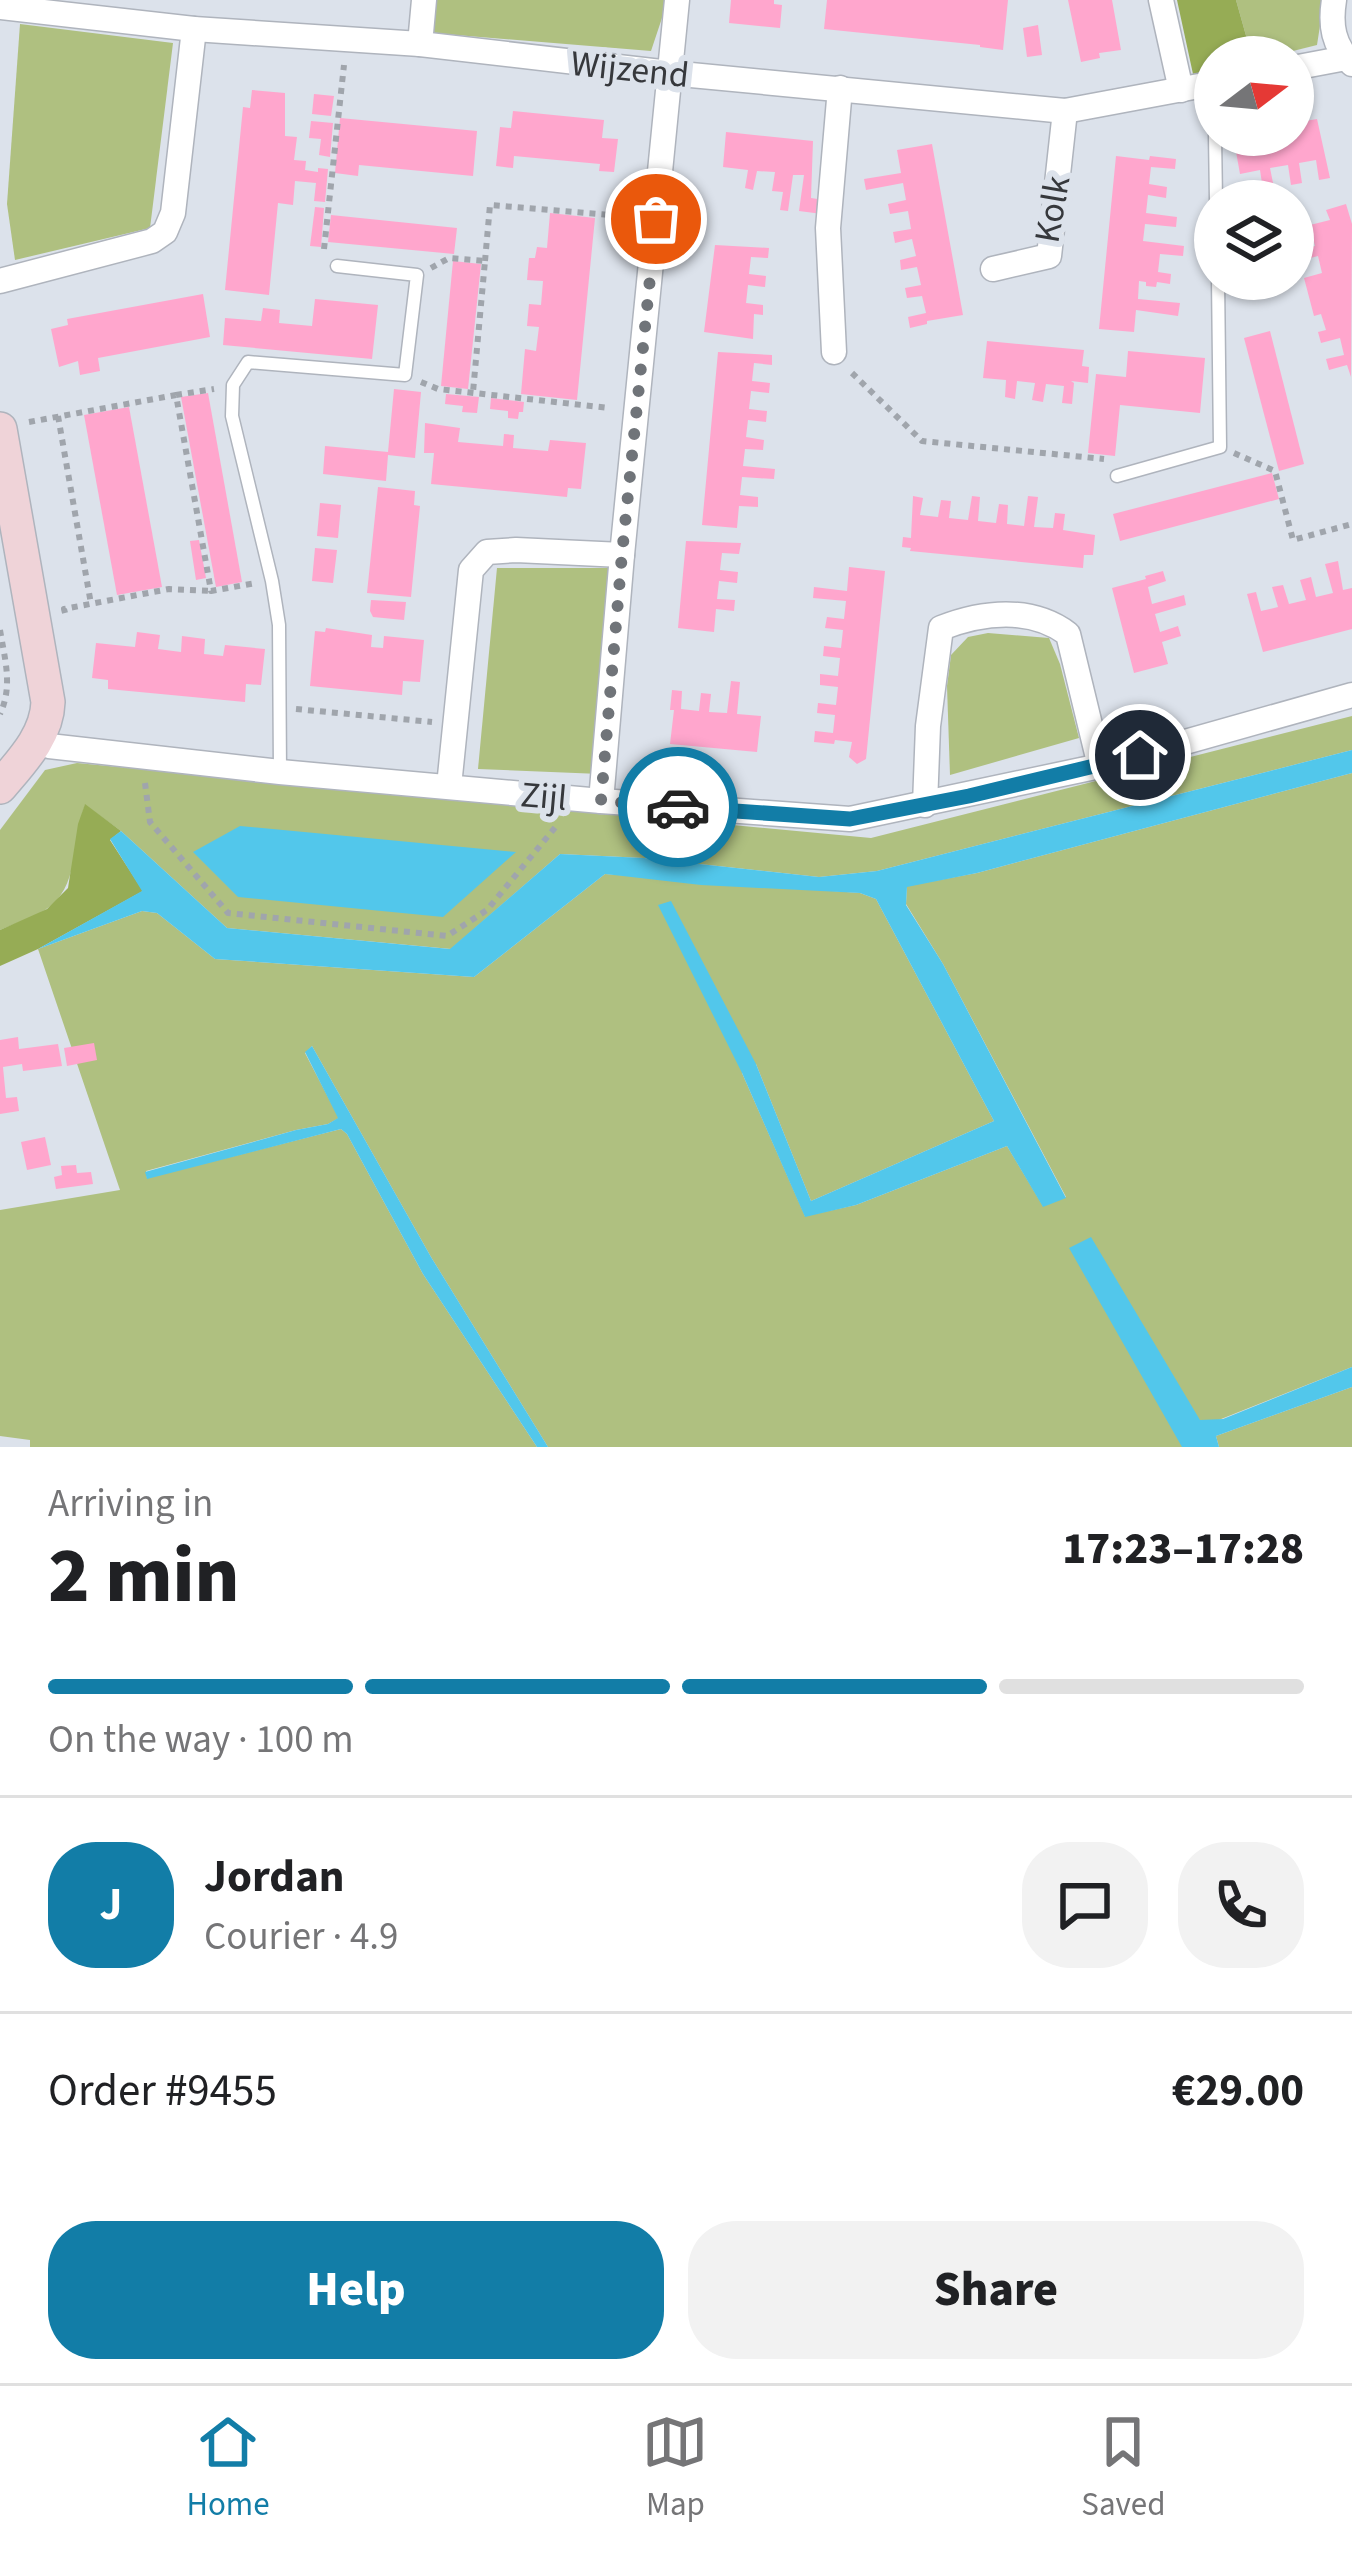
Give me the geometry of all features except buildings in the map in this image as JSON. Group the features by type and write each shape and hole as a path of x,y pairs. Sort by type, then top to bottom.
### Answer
{"street":[{"path":"420,44 424,0"},
{"path":"592,800 622,554 676,0"},
{"path":"1161,0 1181,90"},
{"path":"1314,65 1349,61 1330,27 1334,0"},
{"name":"Wijzend","path":"0,7 194,28 420,44 1065,111 1194,87"},
{"path":"0,280 152,241 165,232 173,213 194,28"},
{"path":"834,352 828,228 840,88"},
{"name":"Kolk","path":"993,269 1049,256 1065,111"},
{"path":"0,787 37,739 47,714 10,427"},
{"path":"448,787 471,570 487,552 622,554"},
{"path":"925,805 928,726 941,628 965,619 997,614 1036,617 1068,634 1100,766"},
{"name":"Zijl","path":"37,739 49,746 280,772 850,819 1100,766 1352,695"}],"lane":[{"path":"280,772 279,625 232,416 233,385 248,362 405,375 417,275 337,266"},
{"path":"1117,476 1220,447 1218,300"}],"path":[{"path":"337,266 324,251 347,39"},
{"path":"473,392 490,205 656,219"},
{"path":"417,275 449,258 485,261"},
{"path":"834,352 922,441 1108,460 1117,476"},
{"path":"405,375 438,389 637,411"},
{"path":"10,427 233,385"},
{"path":"176,395 211,591"},
{"path":"58,416 91,604"},
{"path":"1220,447 1275,471 1293,539 1352,524"},
{"path":"68,632 64,609 169,589 211,591 272,581"},
{"path":"0,630 9,682 0,714"},
{"path":"280,707 455,724"},
{"path":"141,756 150,822 228,913 425,934 447,936 487,910 544,839 592,800"}],"green space":[{"path":"435,0 668,0 651,51 432,33"},
{"path":"1177,0 1236,0 1246,36 1194,36 1193,74"},
{"path":"1236,0 1324,0 1317,45 1314,36 1246,36"},
{"path":"20,24 173,43 150,228 15,260 7,204"},
{"path":"497,568 610,568 600,774 478,769"},
{"path":"988,633 1049,638 1079,738 950,775 947,686 951,655 968,637"},
{"path":"1352,716 1352,750 877,871 819,877 560,854 451,949 227,928 121,831 85,805 70,877 56,901 0,930 0,830 45,770 77,763 871,838"},
{"path":"1352,773 1352,1367 1196,1429 1204,1447 548,1447 431,1257 312,1046 305,1053 339,1118 146,1171 147,1178 341,1129 423,1274 537,1447 30,1447 30,1440 0,1436 0,1210 120,1190 38,949 142,911 157,913 215,959 474,977 605,874 860,893 876,899 994,1121 811,1201 756,1064 742,1073 805,1216 856,1205 1007,1146 1043,1206 1066,1197 943,964 906,904 907,886 977,873"},
{"path":"85,804 121,831 110,840 143,891 0,966 0,930 47,909 68,888"},
{"path":"1352,1387 1352,1447 1219,1447 1216,1436"}],"water":[{"path":"1352,750 1352,773 977,873 907,887 906,905 943,964 1066,1198 1043,1207 1007,1146 856,1205 805,1217 742,1073 658,905 671,901 756,1064 811,1201 994,1121 876,899 860,893 701,885 605,874 474,977 215,959 157,913 142,911 38,949 142,891 110,839 121,831 227,928 450,949 560,854 819,877 877,871"},
{"path":"240,826 516,852 443,917 238,897 193,852"},
{"path":"312,1046 431,1257 548,1447 537,1447 423,1274 341,1129 147,1179 145,1172 338,1118 305,1052"},
{"path":"1091,1237 1200,1420 1223,1419 1352,1367 1352,1387 1216,1436 1219,1447 1182,1447 1069,1248"}],"way so far":[{"path":"656,219 601,801 678,807"}],"route":[{"path":"678,807 850,819 1140,755"}]}
